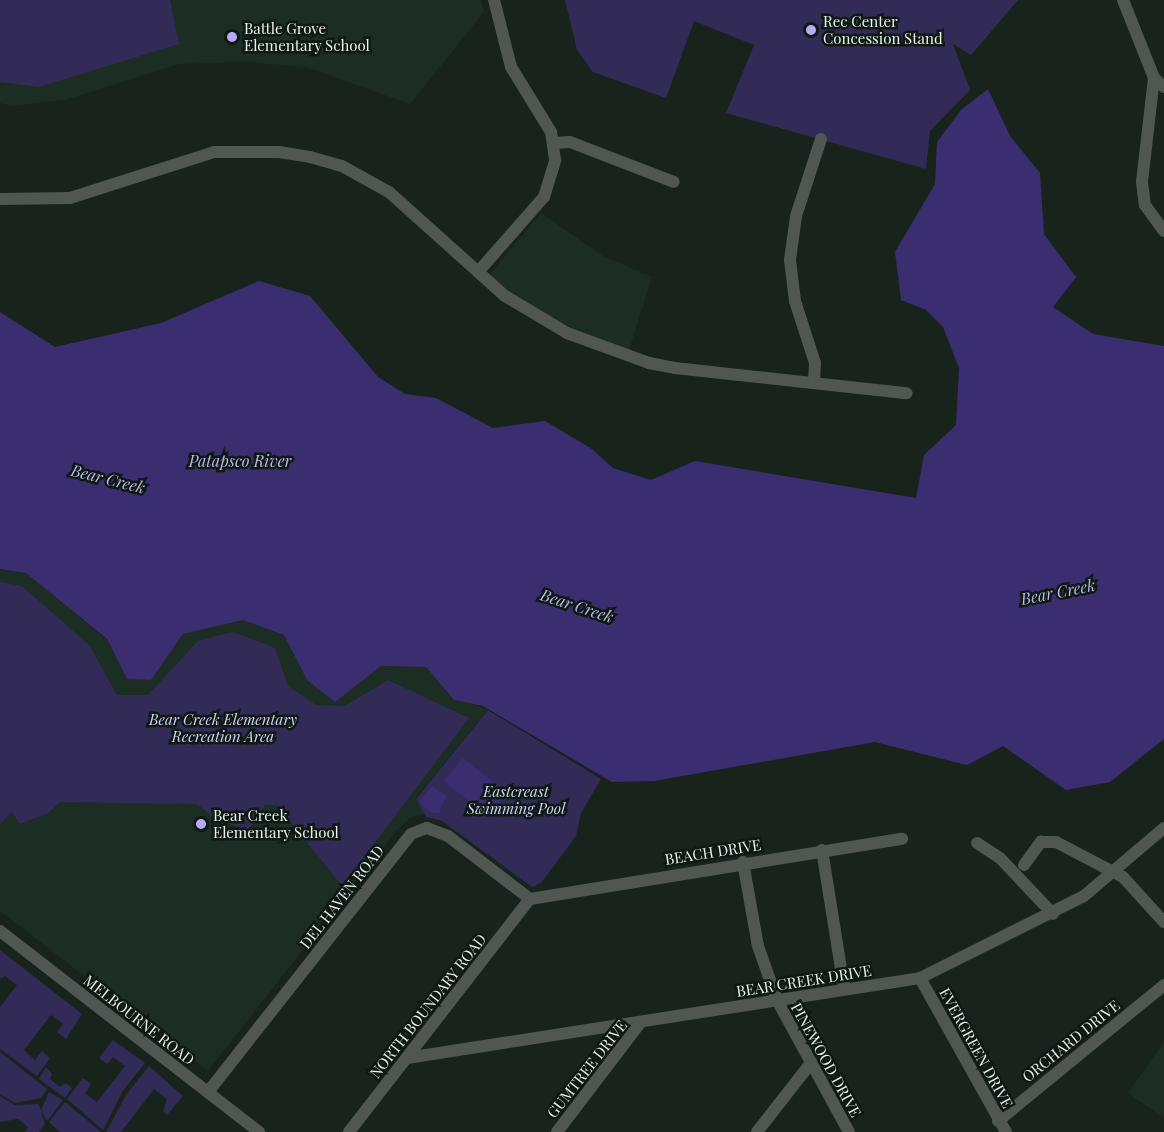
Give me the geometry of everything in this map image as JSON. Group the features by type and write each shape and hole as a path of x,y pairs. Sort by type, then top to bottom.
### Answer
{"street":[{"path":"478,272 544,197 554,170 553,143 544,118 512,67 494,0"},
{"path":"1124,0 1154,78 1143,194 1150,215 1164,231"},
{"path":"1154,78 1164,87"},
{"path":"814,382 815,363 795,301 790,260 796,216 821,139"},
{"path":"553,143 570,142 674,182"},
{"path":"0,199 70,198 214,152 287,153 335,163 381,187 422,218 505,296 550,325 649,363 736,376 906,393"},
{"name":"DEL HAVEN ROAD","path":"208,1092 411,834 427,828 448,836 530,899"},
{"name":"BEAR CREEK DRIVE","path":"407,1058 640,1023 844,988 920,978 1053,914 1115,872 1164,828"},
{"name":"BEACH DRIVE","path":"530,899 743,862 902,839"},
{"path":"1024,865 1041,842 1050,840 1115,872 1143,895 1164,922"},
{"path":"977,843 1000,858 1053,914"},
{"path":"822,850 844,988"},
{"name":"PINEWOOD DRIVE","path":"743,862 758,946 777,1000 849,1132"},
{"name":"NORTH BOUNDARY ROAD","path":"349,1132 530,899"},
{"name":"MELBOURNE ROAD","path":"0,931 259,1132"},
{"name":"EVERGREEN DRIVE","path":"920,978 1006,1132"},
{"name":"ORCHARD DRIVE","path":"998,1121 1164,985"},
{"name":"GUMTREE DRIVE","path":"557,1132 640,1023"},
{"path":"758,1132 811,1063"}],"shaded area":[{"name":"Battle Grove Elementary School","path":"0,0 481,0 484,12 410,104 309,68 248,62 179,64 65,100 12,106 0,103"},
{"path":"541,213 603,256 652,277 629,350 543,316 488,277"},
{"name":"Bear Creek Elementary School","path":"0,569 26,573 107,640 127,679 151,680 183,634 243,620 284,635 307,680 381,666 426,667 454,700 488,709 416,798 424,813 410,818 396,831 208,1071 0,911"},
{"path":"1164,1042 1164,1118 1128,1093"}],"green space":[{"path":"0,0 170,0 179,44 39,87 0,82"},
{"path":"565,0 1018,0 971,55 953,44 970,90 930,131 926,169 726,113 754,45 694,21 666,98 593,72 577,50"},
{"name":"Bear Creek Elementary Recreation Area","path":"0,582 22,586 89,645 117,695 148,695 198,641 233,632 275,648 288,686 316,705 345,706 388,680 469,718 342,886 277,805 265,805 249,830 217,820 197,804 60,802 48,813 20,824 12,812 0,824"},
{"name":"Eastcreast Swimming Pool","path":"488,710 601,779 581,813 576,836 541,883 532,887 442,821 426,817 416,799"},
{"path":"0,950 82,1014 66,1039 57,1032 63,1024 51,1015 24,1050 35,1060 42,1051 50,1058 37,1076 0,1049 0,1007 17,985 5,976 0,979"},
{"path":"113,1040 145,1063 122,1092 103,1130 67,1099 83,1078 91,1084 85,1093 97,1102 125,1066 113,1057 107,1064 99,1058"},
{"path":"0,1052 47,1089 41,1098 15,1103 0,1094"},
{"path":"149,1066 183,1096 167,1115 163,1111 167,1099 154,1089 121,1132 106,1132 126,1095"},
{"path":"46,1067 52,1074 50,1079 60,1087 66,1083 72,1088 65,1098 39,1079"},
{"path":"49,1092 63,1100 47,1121 41,1110"},
{"path":"0,1096 15,1105 39,1104 45,1124 39,1132 25,1132 28,1127 18,1119 0,1122"},
{"path":"65,1102 101,1132 60,1132 49,1122"}],"water":[{"name":"Patapsco River","path":"988,89 1010,136 1040,173 1044,234 1076,277 1053,307 1093,334 1164,346 1164,739 1110,782 1066,790 1003,746 967,765 875,742 654,781 612,782 483,706 454,700 426,667 381,666 335,702 307,680 284,635 243,620 183,634 151,680 127,679 107,639 26,573 0,569 0,312 55,347 161,323 259,281 310,296 378,377 405,394 436,398 493,428 545,421 592,449 613,468 651,480 695,461 916,498 924,455 956,425 959,368 943,327 926,310 901,300 895,252 935,184 937,142 961,110"},
{"path":"463,758 505,792 490,818 444,781"},
{"path":"432,786 446,796 439,813 431,813 419,802"}],"place":[{"name":"Rec Center Concession Stand","path":"811,30"},
{"name":"Battle Grove Elementary School","path":"232,37"},
{"name":"Bear Creek Elementary School","path":"201,824"}],"water label":[{"name":"Bear Creek","path":"108,479"},
{"name":"Bear Creek","path":"1058,592"},
{"name":"Bear Creek","path":"577,606"}]}
